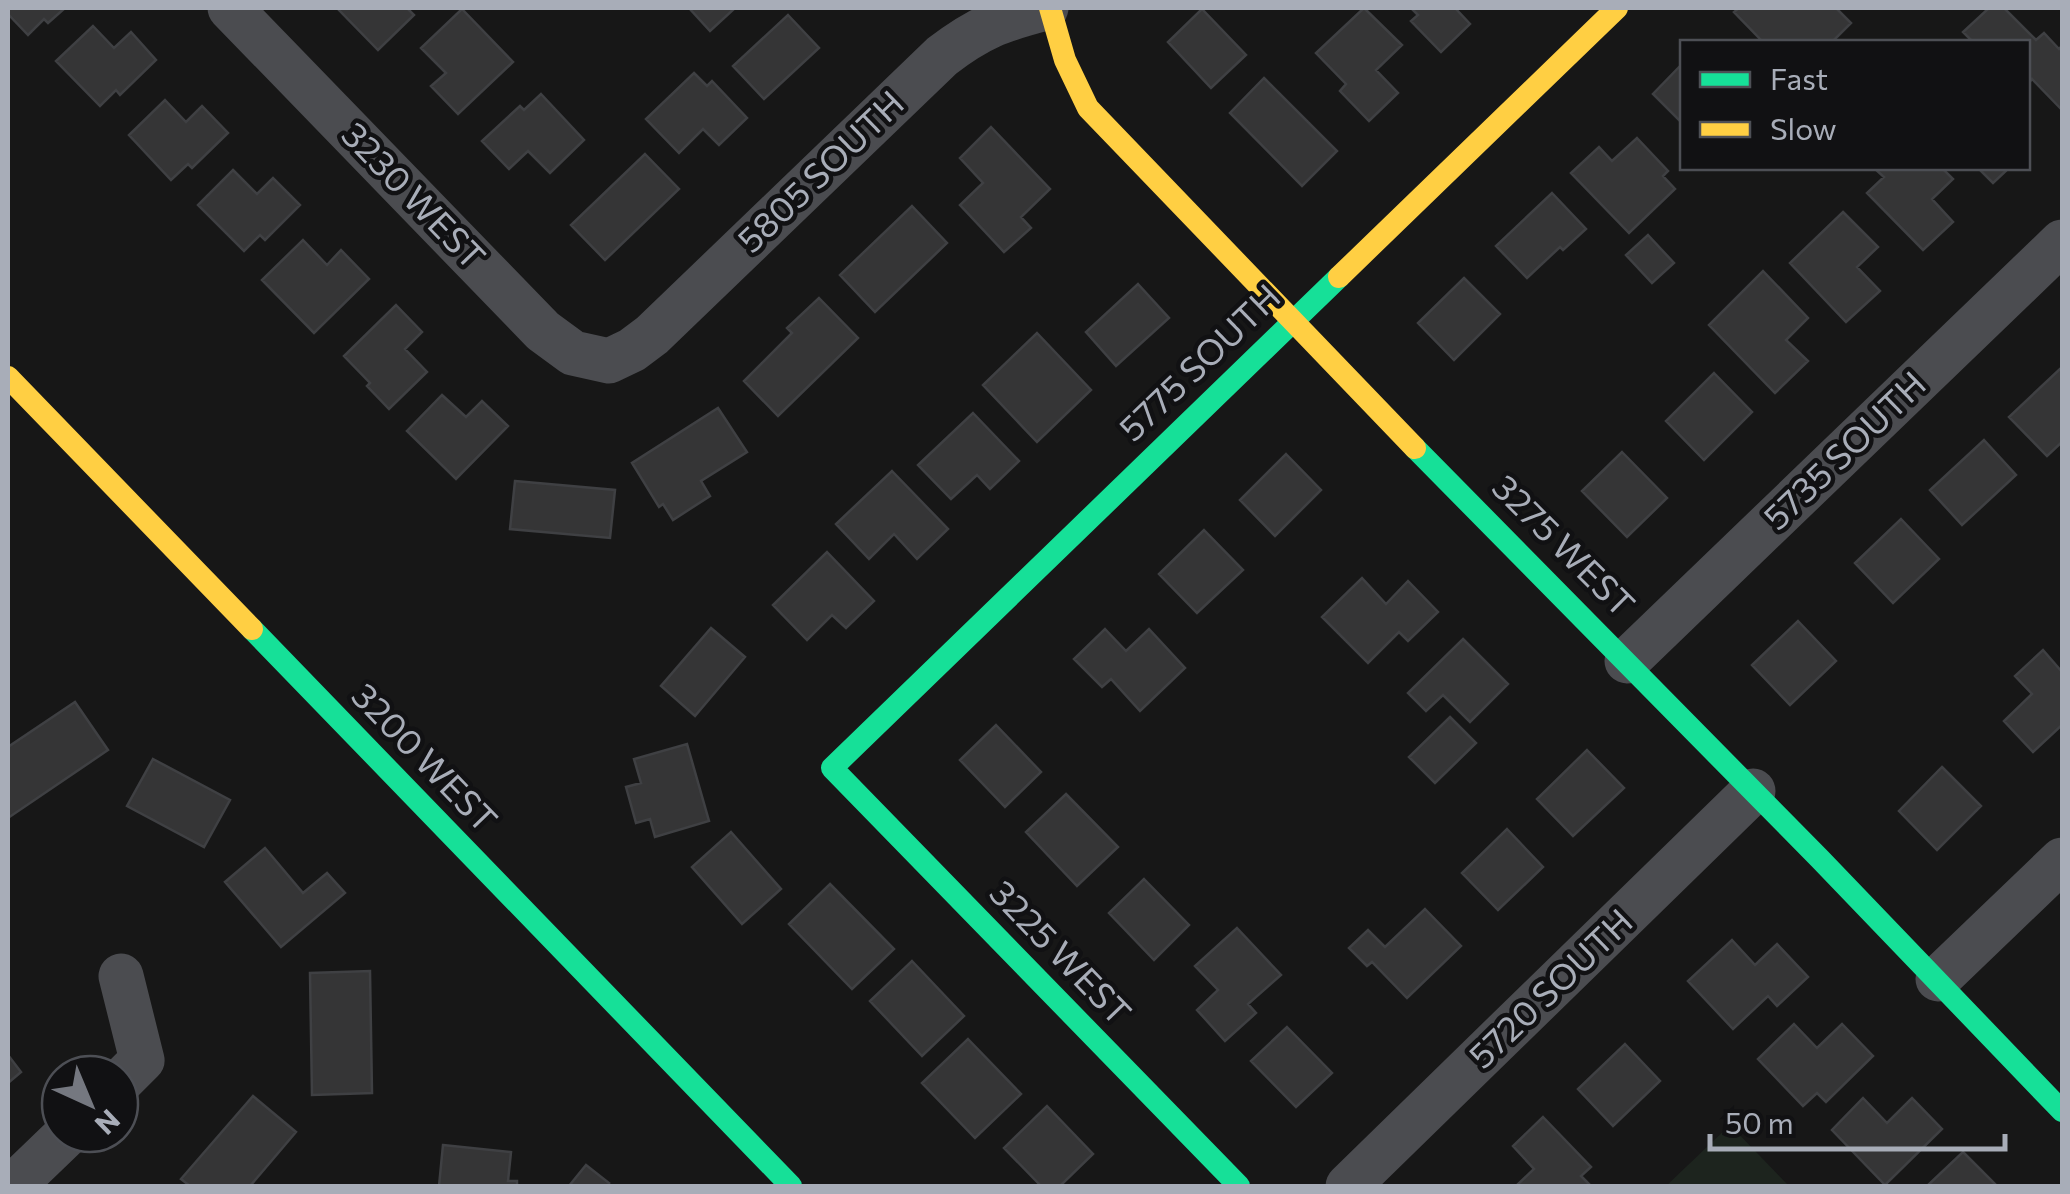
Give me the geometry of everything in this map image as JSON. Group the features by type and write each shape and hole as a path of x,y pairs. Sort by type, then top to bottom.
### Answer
{"street":[{"name":"3230 WEST","path":"230,8 543,331 574,354 610,360"},
{"name":"5805 SOUTH","path":"610,360 632,350 652,334 942,56 996,22 1048,8"},
{"name":"3275 WEST","path":"1048,8 1065,60 1088,108 1938,979 2062,1111"},
{"name":"5775 SOUTH","path":"832,768 1617,8"},
{"name":"5735 SOUTH","path":"1627,661 2062,242"},
{"name":"3200 WEST","path":"8,378 790,1186"},
{"name":"3225 WEST","path":"832,768 1239,1186"},
{"name":"5720 SOUTH","path":"1348,1186 1753,792"},
{"path":"1938,979 2062,860"},
{"path":"121,976 140,1062"},
{"path":"13,1186 46,1154"}],"shaded area":[{"path":"1730,1125 1789,1186 1666,1186"}],"building":[{"path":"8,8 65,8 48,23 44,19 28,35 8,14"},
{"path":"337,8 407,8 414,15 378,50"},
{"path":"689,8 735,8 710,31"},
{"path":"1364,8 1402,45 1376,70 1398,93 1369,121 1340,91 1346,84 1316,53"},
{"path":"1411,8 1455,8 1470,24 1441,52 1411,21 1418,15"},
{"path":"1739,8 1836,8 1851,23 1834,40 1761,40 1734,12"},
{"path":"1989,8 2004,8 2036,40 2044,33 2059,49 2062,46 2062,110 2032,79 2030,82 2030,40 1971,40 1963,32"},
{"path":"462,9 513,62 458,114 431,86 446,73 421,48"},
{"path":"1202,9 1246,55 1211,88 1168,42"},
{"path":"788,15 819,48 764,99 733,66"},
{"path":"93,26 114,48 131,32 156,60 120,95 116,90 100,106 56,61"},
{"path":"1680,66 1680,121 1653,94"},
{"path":"694,73 707,86 712,81 747,118 719,145 703,129 679,153 646,119"},
{"path":"1264,78 1337,151 1302,186 1230,113"},
{"path":"541,94 584,140 550,173 528,151 509,169 482,141 520,106 524,110"},
{"path":"165,100 186,122 202,106 228,133 192,168 188,164 171,180 129,135"},
{"path":"991,127 1050,189 1021,217 1031,228 1004,252 960,205 983,183 960,158"},
{"path":"1637,138 1668,171 1663,176 1675,189 1629,233 1571,173 1599,147 1612,161"},
{"path":"645,154 679,189 605,260 571,225"},
{"path":"233,170 257,194 273,178 300,205 265,240 260,235 244,251 198,205"},
{"path":"1876,170 1944,170 1953,179 1932,199 1953,222 1923,250 1867,193 1884,177"},
{"path":"1980,170 2007,170 1993,183"},
{"path":"1552,193 1586,229 1527,278 1496,246"},
{"path":"912,206 947,243 875,312 840,275"},
{"path":"1843,212 1878,247 1857,267 1880,291 1846,322 1790,263"},
{"path":"1648,235 1674,263 1652,283 1626,255"},
{"path":"303,240 327,265 341,250 369,279 314,333 262,280"},
{"path":"1763,271 1808,318 1786,340 1808,361 1775,393 1709,325"},
{"path":"1464,278 1500,314 1454,360 1418,323"},
{"path":"1138,284 1169,318 1116,366 1086,332"},
{"path":"819,298 858,338 778,416 744,381 792,333 787,328"},
{"path":"396,305 422,332 405,349 427,372 389,409 344,356"},
{"path":"1037,333 1091,390 1037,442 983,385"},
{"path":"2061,368 2062,442 2047,456 2009,417"},
{"path":"1714,373 1752,412 1704,460 1666,421"},
{"path":"442,395 466,417 482,401 508,426 456,479 407,431"},
{"path":"718,408 747,452 701,481 710,496 673,520 663,504 659,507 632,463"},
{"path":"973,413 1019,461 990,489 977,475 951,499 918,465"},
{"path":"1984,440 2016,475 1962,525 1930,490"},
{"path":"1622,452 1667,498 1627,537 1582,491"},
{"path":"1286,454 1321,490 1275,536 1240,500"},
{"path":"892,471 948,529 917,559 894,534 869,559 836,524"},
{"path":"515,481 615,490 610,538 510,529"},
{"path":"1901,519 1939,559 1893,603 1855,563"},
{"path":"1204,530 1243,570 1197,613 1159,574"},
{"path":"827,552 874,601 846,628 832,615 807,640 773,605"},
{"path":"1362,578 1386,604 1408,581 1438,612 1408,641 1399,632 1368,663 1322,617"},
{"path":"1798,621 1836,661 1790,705 1752,665"},
{"path":"711,628 745,657 695,716 661,686"},
{"path":"1105,629 1126,651 1149,629 1185,668 1140,711 1111,679 1102,687 1074,659"},
{"path":"1463,639 1508,684 1470,722 1443,695 1426,711 1408,693"},
{"path":"2043,650 2062,672 2062,725 2033,752 2004,721 2032,694 2015,676"},
{"path":"75,702 108,750 8,818 8,747"},
{"path":"1450,717 1476,743 1435,783 1409,757"},
{"path":"996,725 1041,772 1005,807 960,760"},
{"path":"687,744 709,821 655,837 650,819 636,823 626,787 641,783 634,759"},
{"path":"1587,750 1624,788 1573,836 1537,799"},
{"path":"153,759 230,800 204,847 127,806"},
{"path":"1942,767 1981,806 1937,850 1899,811"},
{"path":"1066,794 1118,847 1077,886 1026,832"},
{"path":"1507,829 1543,867 1498,910 1462,873"},
{"path":"731,832 781,889 742,924 692,867"},
{"path":"265,848 303,893 327,873 345,893 281,947 225,882"},
{"path":"1144,879 1189,925 1154,960 1109,913"},
{"path":"830,884 894,949 852,989 789,924"},
{"path":"1425,909 1461,946 1407,998 1372,962 1367,966 1349,948 1368,930 1385,947"},
{"path":"1237,928 1281,975 1248,1004 1256,1013 1225,1041 1197,1010 1218,990 1195,966"},
{"path":"1732,940 1755,965 1777,944 1808,977 1777,1006 1768,996 1733,1029 1688,981"},
{"path":"912,961 964,1016 922,1056 870,1001"},
{"path":"370,971 372,1093 312,1095 310,973"},
{"path":"1794,1024 1817,1048 1842,1024 1873,1056 1826,1102 1817,1093 1803,1106 1758,1059"},
{"path":"1287,1027 1332,1073 1296,1107 1251,1061"},
{"path":"968,1039 1021,1094 975,1138 922,1083"},
{"path":"1625,1044 1660,1081 1613,1126 1578,1089"},
{"path":"8,1055 21,1072 8,1083"},
{"path":"253,1096 296,1132 250,1186 190,1186 181,1179"},
{"path":"1863,1098 1887,1123 1912,1098 1942,1129 1885,1185 1832,1130"},
{"path":"1047,1106 1093,1154 1060,1186 1041,1186 1004,1148"},
{"path":"1543,1117 1591,1167 1581,1176 1591,1186 1516,1186 1534,1169 1513,1146"},
{"path":"443,1145 511,1152 508,1181 517,1181 517,1186 439,1186"},
{"path":"1963,1152 1997,1186 1927,1186"},
{"path":"586,1165 609,1183 569,1186"}],"traffic: fast":[{"path":"1239,1186 832,768 1339,277"},
{"path":"1415,448 2062,1111"},
{"path":"252,629 791,1186"}],"traffic: slow":[{"path":"1050,8 1065,60 1088,108 1415,448"},
{"path":"1339,277 1617,8"},
{"path":"8,377 252,629"}]}
